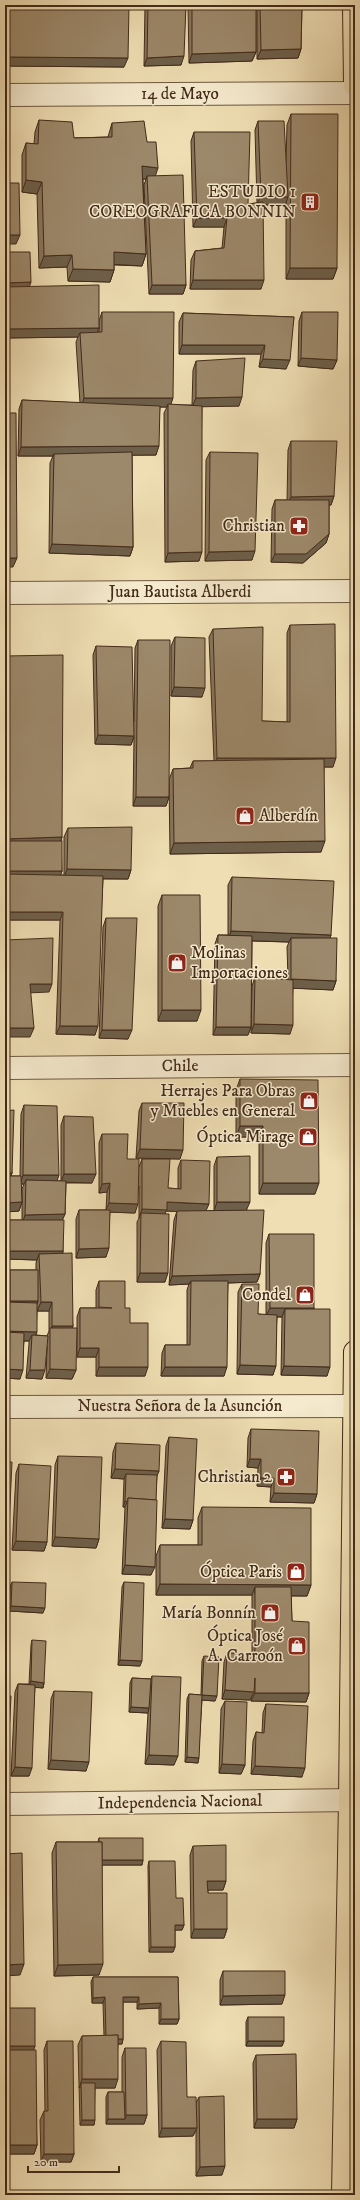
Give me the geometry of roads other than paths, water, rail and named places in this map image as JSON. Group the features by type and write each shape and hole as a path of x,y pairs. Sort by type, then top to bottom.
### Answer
{"main road":[{"path":"354,5 355,85"},
{"path":"343,2195 353,1800 355,1352"}],"street":[{"name":"14 de Mayo","path":"5,95 355,93"},
{"name":"Juan Bautista Alberdi","path":"5,593 355,591"},
{"name":"Chile","path":"5,1068 355,1065"},
{"name":"Nuestra Señora de la Asunción","path":"5,1407 355,1406"},
{"name":"Independencia Nacional","path":"5,1804 353,1800"}],"place":[{"name":"ESTUDIO 1 COREOGRAFICA BONNIN","path":"310,202"},
{"name":"Christian","path":"299,526"},
{"name":"Alberdín","path":"245,816"},
{"name":"Molinas Importaciones","path":"177,963"},
{"name":"Herrajes Para Obras y Muebles en General","path":"309,1101"},
{"name":"Óptica Mirage","path":"308,1137"},
{"name":"Condel","path":"305,1295"},
{"name":"Christian 2","path":"286,1477"},
{"name":"Óptica Paris","path":"296,1572"},
{"name":"María Bonnín","path":"270,1613"},
{"name":"Óptica José A. Carroón","path":"297,1646"}]}
